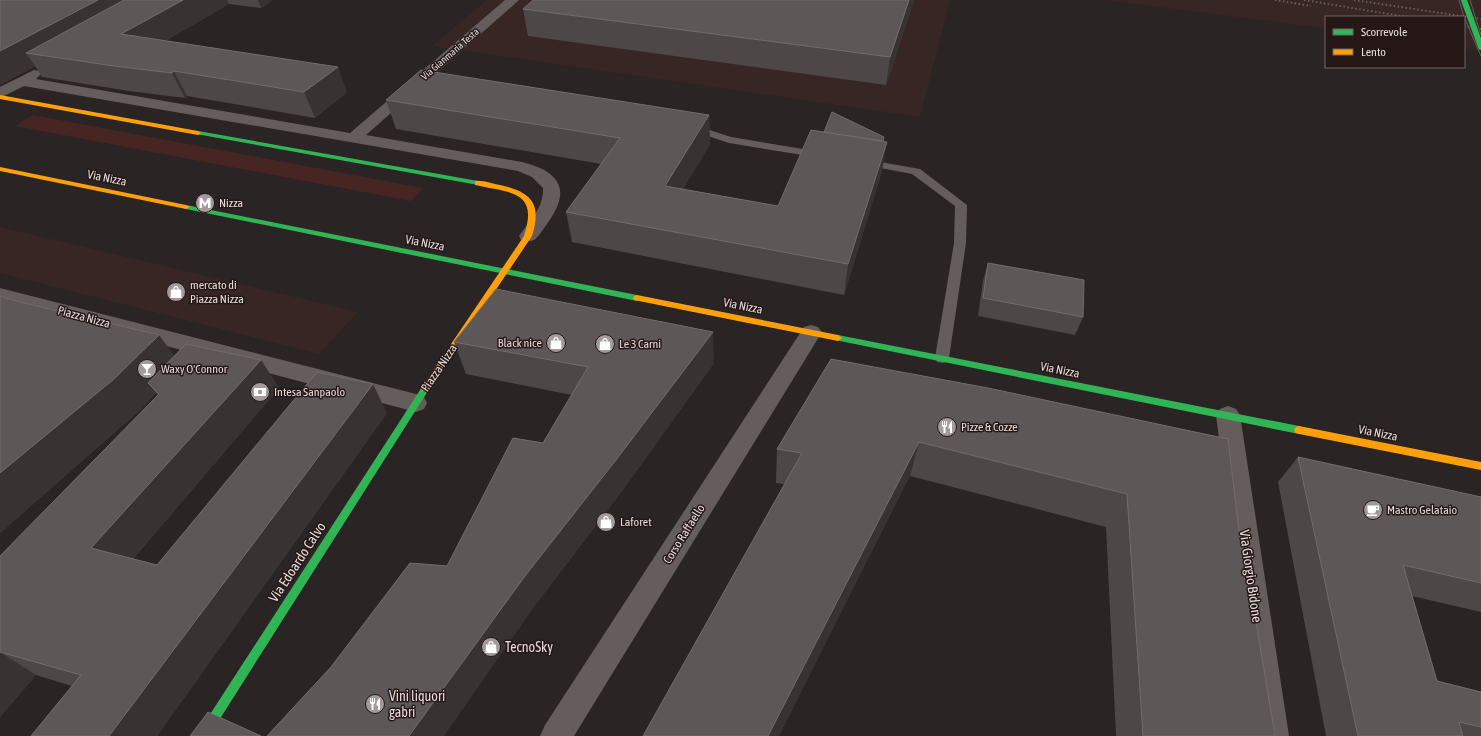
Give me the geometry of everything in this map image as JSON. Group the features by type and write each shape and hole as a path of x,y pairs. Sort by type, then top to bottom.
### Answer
{"street":[{"name":"Via Gianmaria Testa","path":"352,139 513,0"},
{"path":"1464,0 1481,47"},
{"path":"0,92 49,65"},
{"name":"Piazza Nizza","path":"0,295 416,403 504,271 546,212 553,193 552,186 548,179 538,173 522,167 21,81"},
{"name":"Piazza Nizza","path":"0,97 510,190 522,194 532,205 534,222 528,236"},
{"name":"Via Nizza","path":"0,169 1481,466"},
{"name":"Corso Raffaello","path":"556,736 811,332"},
{"path":"194,369 212,350"},
{"name":"Via Edoardo Calvo","path":"202,736 416,403"},
{"name":"Via Giorgio Bidone","path":"1228,415 1273,736"}],"lane":[{"path":"678,123 729,140 834,157"},
{"path":"798,165 804,152"},
{"path":"849,160 916,171 961,205 960,243 942,358"}],"shaded area":[{"path":"487,0 950,0 920,117 432,46"},
{"path":"1104,0 1481,0 1481,51 1465,48 1465,16 1325,16 1325,28"},
{"path":"33,115 423,188 411,201 15,126"},
{"name":"mercato di Piazza Nizza","path":"0,227 358,312 319,354 0,273"}],"building":[{"path":"0,0 98,0 0,51"},
{"path":"124,0 183,0 121,34 338,67 304,92 174,71 172,73 114,66 26,53"},
{"path":"533,0 909,0 890,57 523,9"},
{"path":"421,70 709,115 665,186 778,206 811,130 887,142 848,264 566,212 620,138 386,100"},
{"path":"832,112 884,137 883,141 824,132"},
{"path":"988,263 1084,280 1083,317 983,298"},
{"path":"496,289 713,332 616,460 525,576 409,736 267,736 331,667 410,563 447,566 513,438 543,443 588,367 454,342"},
{"path":"0,296 159,335 114,379 0,473"},
{"path":"186,344 261,360 91,548 157,565 317,372 373,384 109,736 31,736 81,675 0,652 0,556 159,394 148,383"},
{"path":"831,359 988,388 1228,439 1244,573 1248,574 1275,736 1143,736 1127,494 919,442 768,736 643,736 802,453 777,449"},
{"path":"1298,457 1481,497 1481,583 1403,565 1437,681 1481,692 1481,727 1459,722 1463,736 1358,736"},
{"path":"208,712 261,736 190,736"}],"tram line":[{"path":"1459,0 1464,16"},
{"path":"1470,0 1481,35"},
{"path":"1465,19 1481,56"}],"railway":[{"path":"1275,0 1311,6"},
{"path":"1304,0 1401,16"},
{"path":"1354,0 1461,16"},
{"path":"1465,17 1481,19"},
{"path":"1465,26 1481,29"}],"traffic: fast":[{"path":"1464,0 1481,47"},
{"path":"198,133 478,183"},
{"path":"186,207 637,298"},
{"path":"838,338 1299,430"},
{"path":"202,736 425,389"}],"traffic: slow":[{"path":"0,97 198,133"},
{"path":"0,169 186,207"},
{"path":"425,389 528,236 532,222 533,211 529,202 522,196 514,191 478,183"},
{"path":"637,298 838,338"},
{"path":"1299,430 1481,466"}],"place":[{"name":"Nizza","path":"205,203"},
{"name":"mercato di Piazza Nizza","path":"176,292"},
{"name":"Black nice","path":"556,343"},
{"name":"Le 3 Carni","path":"605,344"},
{"name":"Waxy O'Connor","path":"147,369"},
{"name":"Intesa Sanpaolo","path":"260,392"},
{"name":"Pizze & Cozze","path":"947,427"},
{"name":"Mastro Gelataio","path":"1373,510"},
{"name":"Laforet","path":"606,522"},
{"name":"TecnoSky","path":"491,647"},
{"name":"Vini liquori gabri","path":"375,704"}]}
